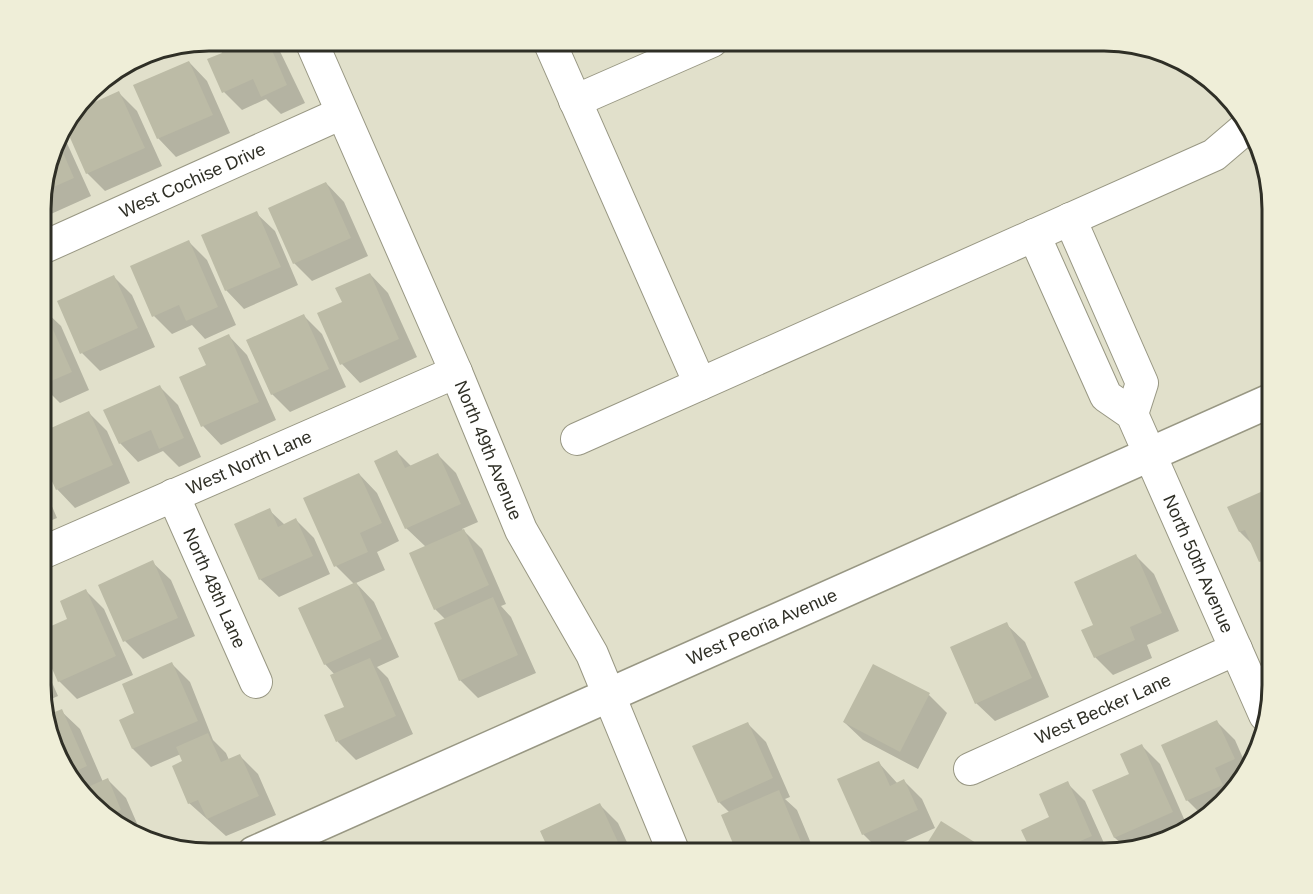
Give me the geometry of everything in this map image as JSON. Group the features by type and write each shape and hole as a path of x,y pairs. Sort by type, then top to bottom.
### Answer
{"main road":[{"name":"West Peoria Avenue","path":"277,843 1262,404"}],"street":[{"name":"North 49th Avenue","path":"316,51 456,372 521,530 592,654 670,843"},
{"path":"553,51 700,384"},
{"path":"575,101 689,51"},
{"name":"West Cochise Drive","path":"51,244 342,113"},
{"path":"577,439 1214,155 1242,131"},
{"path":"1034,235 1106,396 1132,414 1142,383 1070,219"},
{"name":"West North Lane","path":"51,549 456,372"},
{"name":"North 50th Avenue","path":"1132,414 1261,705"},
{"name":"North 48th Lane","path":"173,495 256,682"},
{"name":"West Becker Lane","path":"970,769 1236,649"}],"building":[{"path":"221,51 272,51 287,85 261,97 253,79 222,93 207,59 222,53"},
{"path":"189,61 213,115 157,139 133,85"},
{"path":"119,91 145,148 86,174 69,136 92,103"},
{"path":"62,151 74,178 52,188"},
{"path":"326,182 351,238 293,264 268,208"},
{"path":"257,211 281,267 225,291 201,235"},
{"path":"189,240 218,307 186,321 179,305 152,317 130,266"},
{"path":"370,273 399,339 340,365 317,313 342,302 335,288"},
{"path":"114,275 138,328 80,354 57,301"},
{"path":"304,314 329,369 271,395 246,340"},
{"path":"51,325 72,372 51,381"},
{"path":"229,334 259,402 201,427 179,377 206,365 198,348"},
{"path":"160,385 184,438 159,449 151,430 119,444 103,410"},
{"path":"89,411 113,465 56,490 51,479 51,428"},
{"path":"397,450 405,468 438,453 461,504 405,529 374,461"},
{"path":"359,473 382,523 360,533 368,552 334,567 303,498"},
{"path":"1262,491 1262,561 1259,562 1245,530 1239,532 1227,507"},
{"path":"270,508 278,527 296,518 313,556 259,580 234,524"},
{"path":"464,529 489,585 434,610 409,553"},
{"path":"1136,554 1162,613 1130,627 1135,640 1094,658 1081,630 1093,625 1074,582"},
{"path":"153,560 178,618 123,642 98,585"},
{"path":"356,582 382,639 324,665 298,608"},
{"path":"86,589 116,656 58,682 51,666 51,626 67,619 60,601"},
{"path":"493,597 518,655 459,681 434,623"},
{"path":"1007,622 1032,678 975,704 950,647"},
{"path":"370,658 396,716 336,742 324,715 344,707 330,675"},
{"path":"172,662 198,721 132,749 119,720 134,713 122,684"},
{"path":"873,664 930,693 900,752 843,722"},
{"path":"62,709 87,766 77,771 63,745 53,713"},
{"path":"1217,720 1235,759 1215,768 1223,785 1186,801 1161,745"},
{"path":"748,722 773,778 718,803 692,746"},
{"path":"208,733 221,762 240,754 259,796 207,819 198,800 188,804 172,766 182,761 176,747"},
{"path":"1142,744 1173,812 1114,838 1092,790 1129,774 1120,754"},
{"path":"879,761 890,786 904,779 918,810 862,835 837,779"},
{"path":"108,778 121,810 116,812 97,797 89,787"},
{"path":"1068,781 1092,836 1076,843 1027,843 1021,830 1049,817 1039,794"},
{"path":"779,790 801,843 733,843 721,815"},
{"path":"600,803 618,843 545,843 540,831"},
{"path":"941,821 976,843 927,843"}]}
